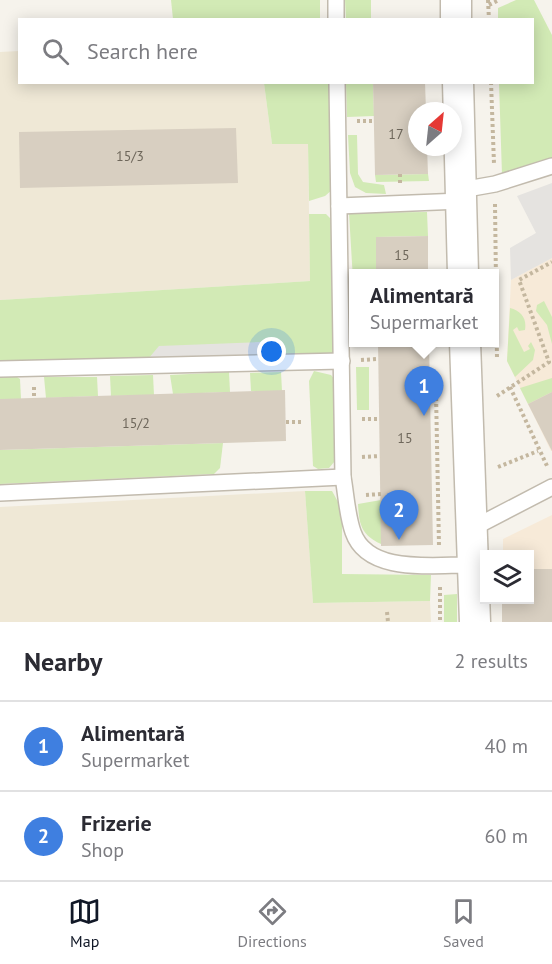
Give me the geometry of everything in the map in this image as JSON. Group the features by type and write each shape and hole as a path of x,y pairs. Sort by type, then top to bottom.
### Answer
{"street":[{"path":"456,0 456,18"},
{"path":"458,84 463,269"},
{"path":"466,347 486,522 474,565 475,622"}],"lane":[{"path":"336,0 336,18"},
{"path":"337,84 343,477 353,533 367,554 393,563 474,565"},
{"path":"339,206 461,196 552,166"},
{"path":"0,369 342,361"},
{"path":"0,493 343,477"},
{"path":"486,522 552,487"}],"path":[{"path":"489,18 488,2 499,0"},
{"path":"491,84 496,269"},
{"path":"497,396 549,362 519,280 552,262"},
{"path":"497,347 497,361"},
{"path":"435,384 433,415 440,622"},
{"path":"497,385 497,408"},
{"path":"510,387 538,451 552,473"},
{"path":"286,422 303,422"},
{"path":"498,467 538,451"},
{"path":"486,522 498,467 498,455"},
{"path":"387,612 388,622"}],"shaded area":[{"path":"18,51 18,84 264,84 272,144 308,143 310,281 0,300 0,52"},
{"path":"552,183 552,258 511,280 510,248 536,233 517,196"},
{"path":"552,258 551,451 507,361 511,280"},
{"path":"261,342 269,355 148,359 159,346"},
{"path":"305,491 313,603 430,601 431,622 0,622 0,507"},
{"path":"552,515 552,622 502,622 502,604 534,604 534,550 503,550 503,539"}],"green space":[{"path":"171,0 320,0 320,18 173,18"},
{"path":"345,0 371,0 371,18 346,18"},
{"path":"516,0 534,0 552,35 552,158 502,175 499,84 534,84 534,18 498,18 498,8"},
{"path":"264,84 331,84 333,189 325,196 309,201 308,144 272,144"},
{"path":"346,84 373,84 374,116 347,117"},
{"path":"348,135 357,135 358,174 363,182 384,185 386,194 366,193 355,187 350,173"},
{"path":"428,174 429,181 376,182 375,175"},
{"path":"427,212 428,236 376,237 376,269 352,269 349,213"},
{"path":"309,214 326,214 335,223 334,355 316,357 269,355 261,342 148,359 0,363 0,300 310,281"},
{"path":"544,301 552,317 552,344 547,325 536,311 537,305"},
{"path":"510,308 520,313 524,319 525,330 519,331 517,327 513,330 524,352 530,349 528,346 531,342 535,350 533,360 515,377 507,361"},
{"path":"356,367 369,367 369,410 357,410"},
{"path":"314,371 331,375 337,382 340,455 329,468 318,469 313,466 309,381"},
{"path":"229,372 230,392 173,394 170,375"},
{"path":"281,372 282,391 251,391 250,373"},
{"path":"153,375 154,395 111,396 110,376"},
{"path":"0,377 20,379 21,399 0,399"},
{"path":"44,377 97,377 98,396 46,398"},
{"path":"552,378 552,392 528,404 520,388"},
{"path":"223,443 220,468 214,474 0,484 0,450"},
{"path":"305,491 332,491 342,509 342,574 431,575 430,601 313,603"},
{"path":"381,500 381,544 369,537 362,528 358,504"},
{"path":"457,594 457,622 444,622 444,595"}],"building":[{"path":"373,84 425,84 426,102 408,102 408,156 427,156 428,174 375,175"},
{"path":"236,128 238,183 20,188 19,132"},
{"path":"428,236 428,269 376,269 376,237"},
{"path":"378,347 429,347 433,545 381,546"},
{"path":"285,390 286,441 0,450 0,399"},
{"path":"552,392 552,451 528,404"},
{"path":"534,569 552,569 552,622 502,622 502,604 534,604"}],"place":[{"name":"Alimentară","path":"424,416"},
{"name":"Frizerie","path":"399,540"}]}
